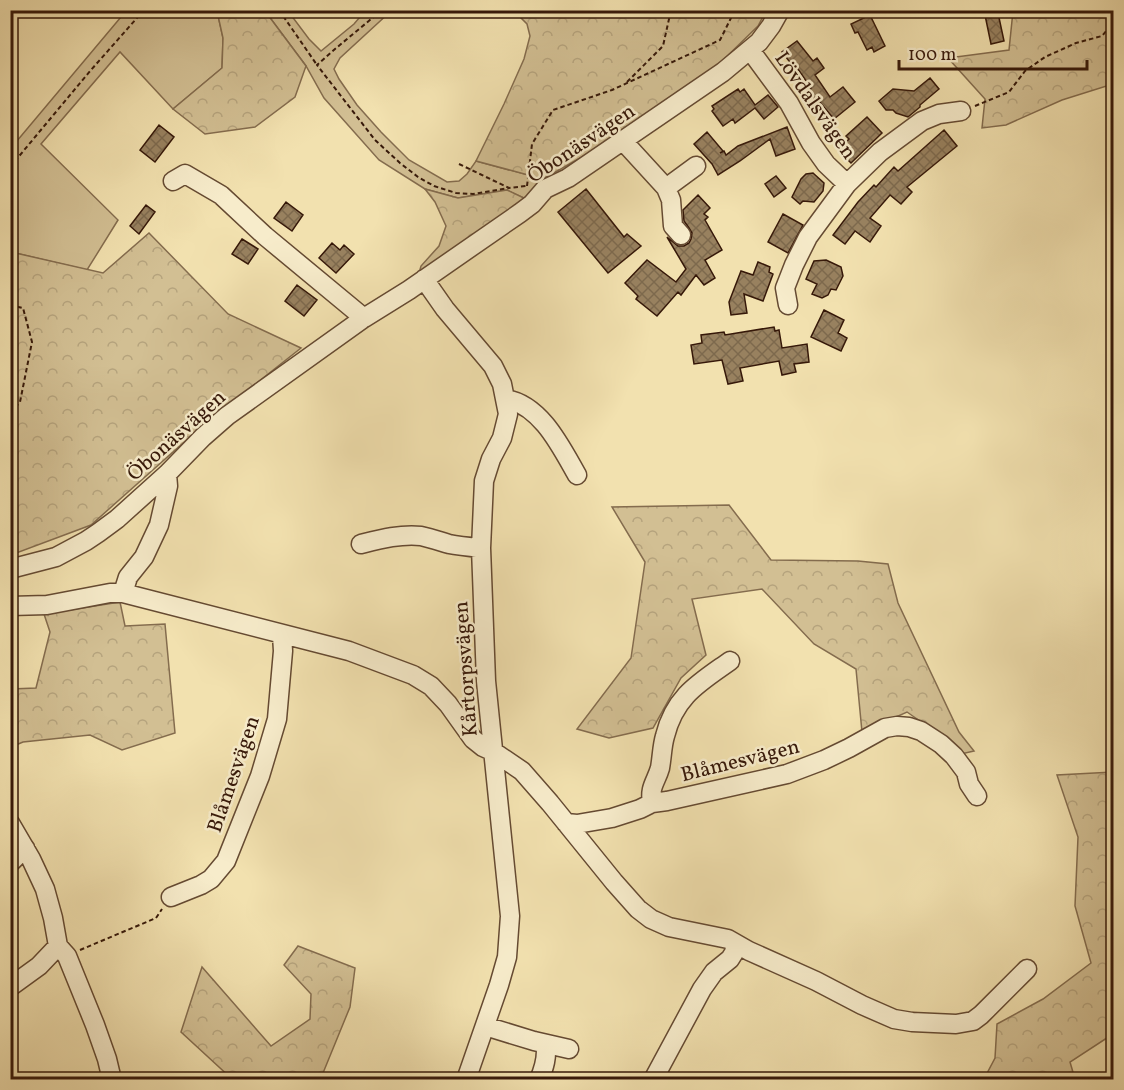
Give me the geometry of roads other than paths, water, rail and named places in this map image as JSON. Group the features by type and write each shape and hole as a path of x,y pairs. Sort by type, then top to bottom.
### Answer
{"street":[{"name":"Öbonäsvägen","path":"10,569 57,556 86,541 117,519 227,416 364,318 520,213 545,189 568,178 723,72 759,42 780,10"},
{"name":"Lövdalsvägen","path":"750,50 789,103 811,143 826,164 847,184"},
{"name":"Lövdalsvägen","path":"788,305 785,288 794,264 808,237 847,184 879,152 922,121 939,114 961,111"},
{"path":"623,141 666,188 671,200 672,225 681,235"},
{"path":"666,188 696,166"},
{"path":"173,181 185,174 221,195 265,236 364,318"},
{"name":"Kårtorpsvägen","path":"424,279 445,309 493,366 502,384 508,414 502,438 491,459 484,481 481,548 486,681 510,916 507,957 466,1080"},
{"path":"506,399 516,400 541,419 577,475"},
{"path":"123,593 128,577 144,557 159,525 168,486 166,474"},
{"path":"361,544 402,535 423,536 450,544 481,548"},
{"path":"10,606 47,605 110,593 123,593 349,651 413,675 431,686 448,704 473,739 522,771 638,909 651,919 669,927 728,939 748,951 894,1018 912,1022 956,1024 973,1021 981,1016 1027,969"},
{"name":"Blåmesvägen","path":"171,897 211,879 226,861 260,776 277,719 283,651 282,635"},
{"name":"Blåmesvägen","path":"652,803 650,794 660,766 663,742 670,720 686,694 730,661"},
{"name":"Blåmesvägen","path":"566,823 577,824 612,818 652,803 787,774 824,760 885,728 897,726 921,731 941,744 966,772 969,784 977,796"},
{"path":"10,823 32,859 45,889 62,951 95,1024 112,1080"},
{"path":"10,863 25,848"},
{"path":"652,1080 702,989 714,972 730,959 735,951 734,943"},
{"path":"10,987 62,951"},
{"path":"485,1026 569,1049"},
{"path":"539,1080 546,1060 545,1044"}]}
